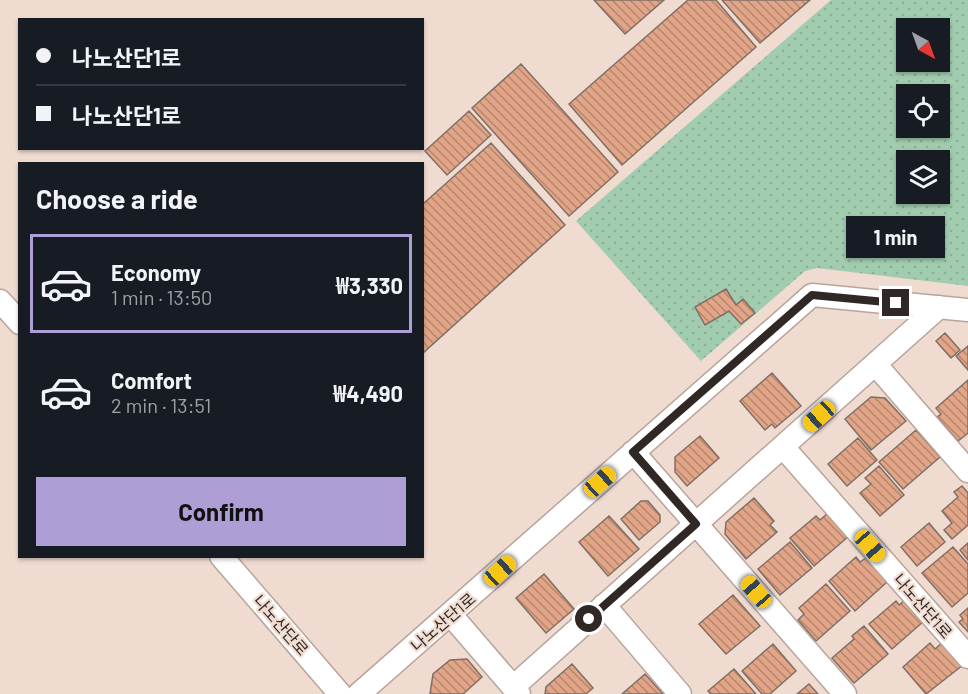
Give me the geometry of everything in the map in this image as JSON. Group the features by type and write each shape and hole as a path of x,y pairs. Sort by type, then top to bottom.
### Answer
{"street":[{"name":"나노산단1로","path":"359,694 812,295 968,310"},
{"path":"0,301 18,321"},
{"path":"451,615 516,690 604,605 939,307"},
{"path":"876,365 968,471"},
{"name":"나노산단1로","path":"783,447 968,657"},
{"path":"633,452 845,694"},
{"name":"나노산단로","path":"223,558 340,694"},
{"path":"604,605 680,694"}],"green space":[{"path":"831,0 968,0 968,286 817,268 805,271 701,361 576,221"}],"building":[{"path":"594,0 664,0 625,34"},
{"path":"688,0 716,0 756,47 622,165 569,104"},
{"path":"722,0 810,0 760,43"},
{"path":"521,64 618,172 569,216 472,108"},
{"path":"469,111 491,135 447,175 425,151"},
{"path":"491,143 565,225 424,352 424,203"},
{"path":"726,289 736,305 743,299 755,313 741,324 729,311 705,325 695,307"},
{"path":"945,333 960,350 951,358 936,341"},
{"path":"968,346 968,370 956,356"},
{"path":"772,373 801,406 775,428 772,424 765,430 740,401"},
{"path":"968,380 968,433 958,441 937,417 941,414 936,408"},
{"path":"871,397 885,398 906,421 871,450 845,419"},
{"path":"916,430 940,457 903,489 879,462"},
{"path":"700,436 719,458 687,486 675,472 675,457"},
{"path":"858,438 877,460 847,486 828,464"},
{"path":"879,466 904,495 880,516 860,493 871,484 865,478"},
{"path":"962,486 968,493 968,525 952,539 944,530 952,523 942,511 958,497 954,492"},
{"path":"754,498 774,521 770,525 777,532 746,559 725,534 726,522"},
{"path":"641,501 648,501 660,515 660,522 639,540 621,519"},
{"path":"828,513 849,536 814,566 790,538 816,516 820,520"},
{"path":"609,516 639,549 608,576 579,542"},
{"path":"929,523 945,542 917,566 901,547"},
{"path":"790,542 812,568 780,595 758,569"},
{"path":"968,543 968,560 960,550"},
{"path":"953,547 968,564 968,593 952,607 922,573"},
{"path":"856,557 860,562 866,558 887,582 855,611 829,581"},
{"path":"544,574 574,609 546,633 516,598"},
{"path":"826,584 850,611 816,641 798,620 804,614 799,608"},
{"path":"733,595 760,626 726,654 699,624"},
{"path":"905,600 924,621 892,649 869,624 896,601 899,605"},
{"path":"968,608 968,632 959,622 963,619 960,615"},
{"path":"864,626 888,654 854,683 832,658 854,639 852,636"},
{"path":"943,642 963,665 926,694 903,667 930,643 935,649"},
{"path":"773,644 796,671 770,694 762,694 742,671"},
{"path":"467,659 482,677 463,694 430,694 433,674 450,660"},
{"path":"572,664 593,688 586,694 545,694 546,687"},
{"path":"734,669 756,694 711,694 708,691"},
{"path":"645,674 663,694 622,694"},
{"path":"809,684 818,694 797,694"}],"route":[{"path":"589,619 696,524 633,452 812,295 896,303"}]}
